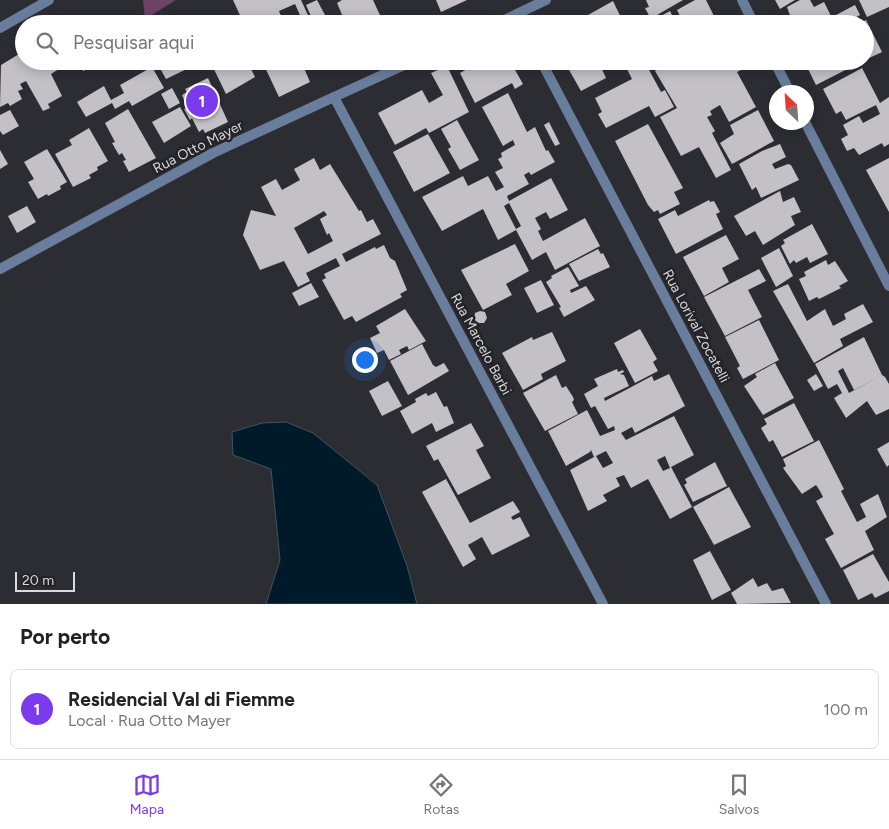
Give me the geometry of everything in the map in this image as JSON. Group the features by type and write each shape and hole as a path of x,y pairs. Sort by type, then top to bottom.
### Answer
{"street":[{"path":"23,15 49,0"},
{"path":"525,15 546,0"},
{"path":"742,0 750,15"},
{"path":"0,28 15,19"},
{"name":"Rua Otto Mayer","path":"0,269 213,153 393,70"},
{"name":"Rua Lorival Zocatelli","path":"546,70 826,604"},
{"path":"779,70 786,85"},
{"name":"Rua Marcelo Barbi","path":"334,97 602,604"},
{"path":"809,130 889,286"}],"shaded area":[{"path":"143,0 176,0 152,15 145,15"}],"water":[{"path":"286,422 313,433 377,485 407,566 417,604 266,604 280,560 271,469 233,455 232,432 262,423"}],"building":[{"path":"233,0 301,0 308,15 300,15 295,4 279,11 281,15 240,15"},
{"path":"317,0 325,15 310,15 306,5"},
{"path":"342,0 373,0 380,15 342,15 337,3"},
{"path":"436,0 467,0 441,12"},
{"path":"646,0 683,0 657,15 649,15 645,8 649,7"},
{"path":"695,0 706,0 714,15 680,15 677,10"},
{"path":"775,0 795,0 780,9"},
{"path":"800,0 810,0 814,7 824,2 830,15 790,15 787,7"},
{"path":"859,0 889,0 889,7 871,15 866,15"},
{"path":"613,1 620,15 588,15"},
{"path":"855,5 860,15 836,15"},
{"path":"670,11 672,15 663,15"},
{"path":"874,36 882,52 874,56"},
{"path":"15,56 15,70 57,70 51,74 62,96 48,104 50,108 43,111 26,81 20,84 23,89 18,91 22,99 10,106 8,103 0,107 1,65"},
{"path":"147,70 154,70 164,88 132,106 129,101 115,109 112,103 86,117 77,102 104,86 111,100 124,93 120,85"},
{"path":"161,70 185,70 166,79"},
{"path":"214,70 252,70 255,77 226,94"},
{"path":"266,70 305,70 310,82 279,97"},
{"path":"438,70 449,70 469,112 429,133 426,128 395,145 378,113 422,90 429,103 443,95 431,73"},
{"path":"465,70 515,70 523,84 515,89 512,83 475,103 460,73"},
{"path":"569,70 602,70 606,78 581,91"},
{"path":"628,70 649,70 661,92 665,90 674,107 655,117 649,106 606,128 598,114 602,112 595,98 632,79"},
{"path":"741,70 737,72 756,107 729,122 720,105 710,111 712,115 707,117 715,131 712,133 731,170 716,178 699,147 681,156 660,117 677,108 655,71"},
{"path":"808,70 845,70 816,85"},
{"path":"858,70 863,70 880,103 889,97 889,144 884,147 882,143 859,155 854,148 847,151 841,139 848,135 843,125 859,116 863,123 880,114 876,105 846,120 841,111 836,114 823,89"},
{"path":"208,78 228,122 205,133 203,129 199,132 192,118 190,120 184,109 187,108 182,95 187,92 185,89"},
{"path":"172,88 180,103 169,109 161,94"},
{"path":"508,93 527,132 535,127 546,151 548,150 555,162 531,175 529,172 524,175 529,184 507,196 509,201 551,178 568,210 550,219 546,212 535,218 541,229 538,231 543,241 585,218 600,246 555,270 546,252 532,260 516,230 498,240 483,209 442,231 422,197 463,176 468,186 488,176 496,191 504,187 495,172 503,168 498,159 502,157 501,153 515,145 513,140 503,146 482,107","holes":["509,203 521,226 516,229 504,206"]},
{"path":"180,107 191,126 164,143 152,122"},
{"path":"128,109 156,158 129,172 123,161 126,160 122,153 119,155 112,143 115,142 105,123"},
{"path":"10,110 19,126 3,135 0,131 0,115"},
{"path":"758,110 774,141 732,164 720,143 734,134 730,125"},
{"path":"457,120 479,160 460,170 448,149 451,147 441,129"},
{"path":"549,122 560,144 555,146 544,125"},
{"path":"648,124 683,188 674,192 680,204 660,214 658,210 654,212 648,205 615,141"},
{"path":"89,128 108,161 97,167 98,170 89,175 91,178 73,187 55,154 72,145 69,140"},
{"path":"428,134 450,173 414,192 393,152"},
{"path":"780,144 786,157 772,164 775,169 788,164 791,165 799,180 761,198 756,187 752,190 739,164 762,151"},
{"path":"47,149 67,182 60,186 61,189 38,199 28,182 34,179 24,162"},
{"path":"0,150 8,164 0,169"},
{"path":"314,158 320,170 330,164 367,222 373,219 381,234 342,254 346,262 375,247 376,249 384,245 390,258 395,261 407,290 400,294 402,297 356,322 352,316 344,320 322,280 326,278 324,274 340,266 336,258 306,273 310,281 298,287 284,261 260,270 243,235 251,210 276,216 261,187 276,179 282,190 300,180 294,169","holes":["324,211 327,215 320,219 327,235 329,233 333,241 308,254 294,228"]},
{"path":"889,158 889,212 866,170"},
{"path":"780,191 783,202 794,197 801,212 791,216 795,225 763,245 755,231 746,236 734,216"},
{"path":"709,200 710,202 714,201 720,212 716,214 723,229 676,254 658,219 675,210 678,216"},
{"path":"27,206 36,222 17,233 8,216"},
{"path":"812,224 828,254 810,263 807,257 796,263 794,260 790,264 781,246 785,243 783,240"},
{"path":"726,235 739,259 722,268 729,282 704,296 683,257"},
{"path":"515,244 529,271 506,284 512,295 483,310 461,270"},
{"path":"779,248 793,276 776,287 761,258"},
{"path":"598,249 601,254 603,253 610,267 579,281 569,264"},
{"path":"826,260 828,265 835,261 848,281 839,286 841,288 819,299 817,297 809,301 799,279 806,276 804,272"},
{"path":"568,267 579,286 570,290 571,293 586,286 595,300 564,317 559,308 561,307 546,282 552,278 551,276"},
{"path":"759,269 766,281 748,290 762,317 725,336 704,297"},
{"path":"541,280 554,305 537,313 524,288"},
{"path":"311,283 319,297 299,306 292,293"},
{"path":"788,284 807,321 825,309 833,326 846,319 844,314 863,304 873,322 840,339 843,346 814,363 773,291"},
{"path":"405,309 426,341 409,350 407,346 399,350 401,354 389,360 384,350 377,353 370,338 380,333 376,326"},
{"path":"485,312 487,318 484,323 477,323 474,318 475,313"},
{"path":"759,320 779,360 743,379 737,368 740,366 725,337"},
{"path":"640,329 657,359 653,362 658,371 635,383 614,343"},
{"path":"552,332 566,361 541,374 543,379 523,390 502,353 532,337 533,340"},
{"path":"864,337 882,375 889,384 889,409 876,415 867,401 846,418 834,398 842,393 837,384 828,389 815,364","holes":["843,368 854,390 882,375 849,393 838,371"]},
{"path":"422,344 433,365 436,367 444,363 449,371 408,395 390,361"},
{"path":"775,363 794,398 763,415 744,386 757,377 755,374"},
{"path":"617,369 618,372 623,370 624,372 620,374 624,375 629,386 604,398 605,401 652,376 654,381 669,374 685,406 635,433 632,427 621,433 626,440 674,416 694,455 671,467 692,507 670,519 648,479 631,488 624,475 616,478 620,486 603,495 607,501 588,511 570,470 594,457 591,450 566,466 548,431 587,410 600,436 615,430 614,426 608,429 595,406 591,408 584,394 598,386 594,379","holes":["606,451 613,463 603,468 596,456","665,456 670,468 663,471 657,460"]},
{"path":"816,374 823,386 814,391 807,380"},
{"path":"556,375 562,388 566,386 573,397 574,400 572,402 578,414 545,431 523,393"},
{"path":"388,381 402,406 382,416 369,391"},
{"path":"436,392 444,407 447,406 454,423 436,432 432,423 412,434 400,411 416,402 415,399 426,393 428,396"},
{"path":"794,403 814,441 782,457 773,440 769,442 761,428 767,424 764,419"},
{"path":"471,423 484,446 476,450 491,478 458,495 438,459 434,461 426,446"},
{"path":"819,440 844,489 841,491 857,522 866,517 860,504 878,494 887,517 865,531 874,550 841,568 825,539 834,534 816,501 823,497 820,491 816,485 802,494 783,468 786,466 783,459"},
{"path":"889,442 889,465 887,467 877,449"},
{"path":"715,462 727,486 693,502 684,485 687,483 685,479"},
{"path":"446,479 470,523 513,501 520,512 511,517 513,520 520,517 530,536 492,555 482,537 468,545 476,559 463,567 422,492"},
{"path":"729,487 751,527 714,545 693,507"},
{"path":"710,551 731,590 712,600 693,560"},
{"path":"873,554 889,582 889,591 875,598 872,593 858,600 843,570"},
{"path":"753,578 758,587 767,583 772,591 783,588 791,603 737,604 731,593"}],"place":[{"name":"Residencial Val di Fiemme","path":"202,101"}]}
